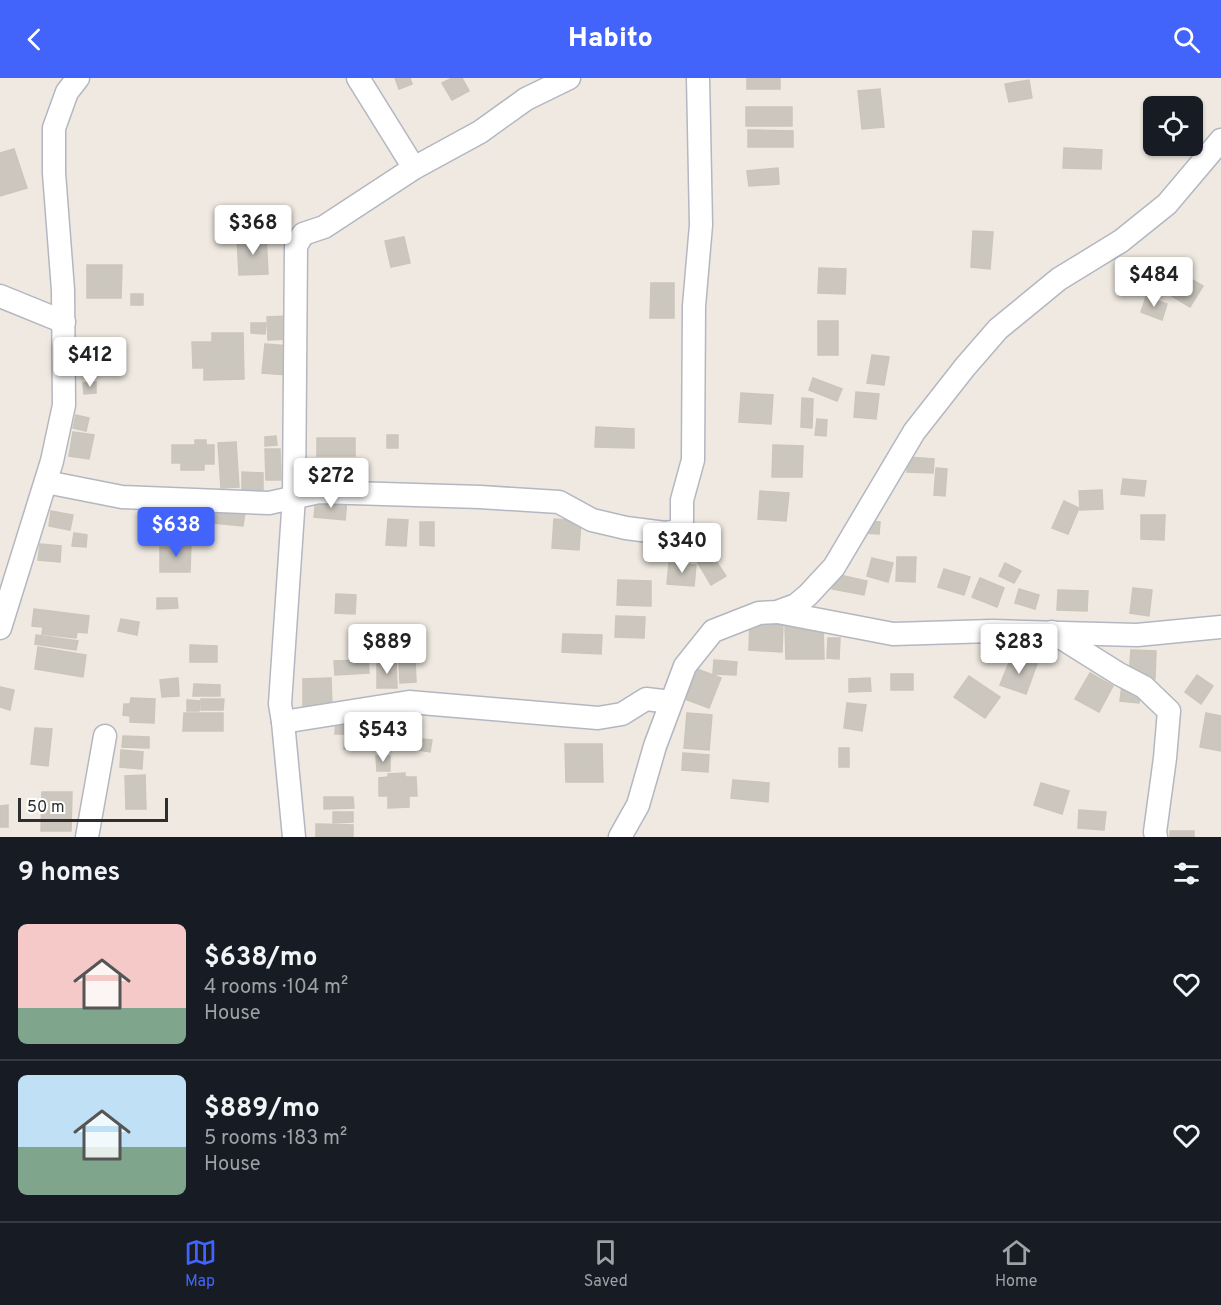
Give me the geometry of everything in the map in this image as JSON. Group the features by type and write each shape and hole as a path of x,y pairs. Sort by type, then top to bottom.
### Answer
{"street":[{"path":"0,628 52,462 64,405 63,290 54,173 54,128 67,92 78,78"},
{"path":"358,78 414,168"},
{"path":"294,837 280,704 294,497 296,246 303,234 324,227 414,168 480,132 525,99 569,78"},
{"path":"46,482 122,497 269,503 319,492 559,502 592,520 626,528 665,533 682,530 682,500 693,460 694,306 701,225 698,78"},
{"path":"777,612 796,605 834,567 914,432 998,329 1059,279 1120,241 1167,204 1221,140"},
{"path":"0,296 64,322"},
{"path":"620,837 638,805 655,746 685,666 713,631 759,613 777,612 893,634 992,631 1137,635 1221,627"},
{"path":"1052,632 1144,687 1169,711 1156,837"},
{"path":"283,722 409,702 598,718 622,714 646,699 671,702"},
{"path":"87,837 105,736"}],"building":[{"path":"395,78 410,78 412,84 399,89"},
{"path":"452,78 462,78 469,91 452,100 442,83"},
{"path":"747,78 780,78 780,89 747,89"},
{"path":"1029,80 1032,98 1009,102 1005,84"},
{"path":"880,89 884,127 862,129 858,91"},
{"path":"746,107 792,107 792,126 746,126"},
{"path":"748,130 793,131 793,147 748,147"},
{"path":"1064,148 1102,150 1101,169 1063,168"},
{"path":"14,149 27,188 0,196 0,153"},
{"path":"778,168 779,184 749,186 747,171"},
{"path":"973,231 993,232 990,269 971,267"},
{"path":"266,236 268,274 239,275 237,238"},
{"path":"404,237 410,263 391,267 385,241"},
{"path":"87,265 122,265 121,298 87,298"},
{"path":"819,268 846,269 845,294 818,293"},
{"path":"1179,272 1203,286 1190,307 1167,293"},
{"path":"651,283 674,283 674,318 650,318"},
{"path":"131,294 143,294 143,305 131,305"},
{"path":"1146,297 1167,304 1162,320 1141,312"},
{"path":"289,316 290,339 268,340 267,317"},
{"path":"818,321 838,321 838,355 818,355"},
{"path":"251,323 266,323 265,334 251,333"},
{"path":"212,333 243,333 244,379 204,380 204,368 193,368 192,342 212,342"},
{"path":"265,344 290,346 288,375 262,373"},
{"path":"872,355 889,357 884,385 867,383"},
{"path":"813,378 842,389 837,401 809,390"},
{"path":"96,382 96,393 84,394 83,383"},
{"path":"856,392 879,394 876,419 854,417"},
{"path":"741,393 773,395 771,424 739,422"},
{"path":"802,398 813,399 812,428 801,427"},
{"path":"76,415 89,418 86,431 73,428"},
{"path":"817,419 827,420 826,436 815,435"},
{"path":"596,427 634,429 634,448 595,447"},
{"path":"73,432 94,435 89,459 69,456"},
{"path":"387,435 398,435 398,448 387,448"},
{"path":"276,436 277,445 265,446 265,437"},
{"path":"317,438 355,438 355,456 317,456"},
{"path":"195,440 206,440 206,445 214,445 214,464 204,464 204,470 181,470 181,463 172,463 172,445 195,445"},
{"path":"236,442 239,487 221,488 218,443"},
{"path":"773,445 803,446 802,477 772,477"},
{"path":"265,449 280,449 281,480 266,480"},
{"path":"908,457 934,459 933,473 907,472"},
{"path":"936,468 947,469 945,496 934,495"},
{"path":"242,472 263,473 263,490 242,490"},
{"path":"1123,479 1146,481 1144,496 1121,494"},
{"path":"1102,490 1103,509 1080,510 1079,491"},
{"path":"760,491 789,493 786,521 758,519"},
{"path":"316,498 347,500 345,520 314,517"},
{"path":"1064,501 1079,508 1068,534 1052,528"},
{"path":"214,509 245,512 243,526 213,523"},
{"path":"51,511 73,515 70,530 49,526"},
{"path":"1141,515 1165,515 1164,540 1141,539"},
{"path":"388,519 408,520 406,546 386,545"},
{"path":"554,519 581,521 579,550 552,548"},
{"path":"866,521 880,522 879,534 865,533"},
{"path":"420,522 434,522 434,546 420,545"},
{"path":"74,533 87,535 86,547 72,546"},
{"path":"172,542 191,542 190,572 160,572 160,547 172,547"},
{"path":"40,544 61,546 60,562 38,560"},
{"path":"712,555 726,576 711,585 698,563"},
{"path":"897,557 916,557 915,582 896,581"},
{"path":"872,558 893,563 888,582 867,576"},
{"path":"669,563 696,565 694,586 667,584"},
{"path":"1005,563 1021,571 1014,583 999,576"},
{"path":"944,569 970,577 964,595 938,587"},
{"path":"835,574 867,581 864,595 832,589"},
{"path":"980,578 1004,588 997,607 972,597"},
{"path":"618,580 651,581 651,606 617,605"},
{"path":"1133,588 1152,590 1149,616 1130,613"},
{"path":"1019,589 1039,595 1035,609 1015,603"},
{"path":"1058,590 1088,591 1087,611 1057,610"},
{"path":"336,594 356,595 355,614 335,613"},
{"path":"157,598 177,598 178,608 157,609"},
{"path":"34,609 89,616 87,633 77,632 76,638 42,634 43,627 32,626"},
{"path":"616,616 645,617 644,638 615,637"},
{"path":"121,619 139,622 137,635 118,631"},
{"path":"750,621 783,623 782,652 749,650"},
{"path":"785,625 823,625 824,659 786,659"},
{"path":"563,634 602,635 601,654 562,652"},
{"path":"36,635 78,641 76,650 35,644"},
{"path":"828,638 840,638 839,659 827,658"},
{"path":"413,644 413,655 402,656 401,645"},
{"path":"190,645 217,646 217,662 190,662"},
{"path":"38,647 86,655 83,677 35,669"},
{"path":"377,647 398,647 398,659 377,659"},
{"path":"1131,650 1156,651 1155,679 1129,677"},
{"path":"1012,655 1037,664 1026,694 1000,685"},
{"path":"415,659 416,682 400,683 399,660"},
{"path":"368,660 369,673 335,675 334,661"},
{"path":"714,660 737,662 736,675 713,674"},
{"path":"377,661 396,661 397,688 377,688"},
{"path":"697,669 721,678 709,708 685,699"},
{"path":"1090,673 1113,686 1099,712 1075,699"},
{"path":"891,674 913,674 913,690 891,690"},
{"path":"1197,675 1213,686 1201,704 1185,692"},
{"path":"969,676 1000,697 985,718 954,697"},
{"path":"178,678 179,696 162,697 160,680"},
{"path":"331,678 332,706 303,707 303,679"},
{"path":"870,678 871,691 849,692 849,679"},
{"path":"194,684 220,685 220,696 193,696"},
{"path":"1122,685 1141,688 1139,703 1120,701"},
{"path":"0,687 14,690 10,710 0,707"},
{"path":"131,698 155,699 154,723 130,722 130,716 123,715 124,704 130,704"},
{"path":"201,699 224,699 223,710 201,710"},
{"path":"187,700 200,701 199,711 187,711"},
{"path":"847,703 866,705 862,731 844,728"},
{"path":"373,709 371,750 344,749 345,734 335,734 336,717"},
{"path":"184,713 223,713 223,731 183,731"},
{"path":"687,713 712,715 709,750 684,748"},
{"path":"1206,713 1221,716 1221,751 1200,747"},
{"path":"35,728 52,729 48,766 31,764"},
{"path":"123,736 149,737 149,748 122,747"},
{"path":"421,739 432,740 430,752 419,750"},
{"path":"565,744 602,744 603,782 566,782"},
{"path":"839,748 849,748 849,767 839,767"},
{"path":"121,750 143,752 142,769 120,767"},
{"path":"683,753 709,755 708,772 682,770"},
{"path":"376,756 390,756 390,771 377,771"},
{"path":"405,773 405,777 416,777 417,796 379,796 379,778 388,777 388,774"},
{"path":"145,775 146,809 126,809 125,776"},
{"path":"733,780 769,783 768,802 731,798"},
{"path":"1041,783 1069,791 1062,814 1034,805"},
{"path":"42,792 72,792 71,831 41,831"},
{"path":"324,797 353,797 354,808 324,809"},
{"path":"388,797 409,797 409,807 388,808"},
{"path":"8,805 8,827 0,827 0,806"},
{"path":"1079,810 1106,812 1104,830 1078,828"},
{"path":"333,812 353,812 353,822 333,823"},
{"path":"316,824 353,825 353,837 316,837"},
{"path":"1170,831 1194,831 1194,837 1170,837"}]}
